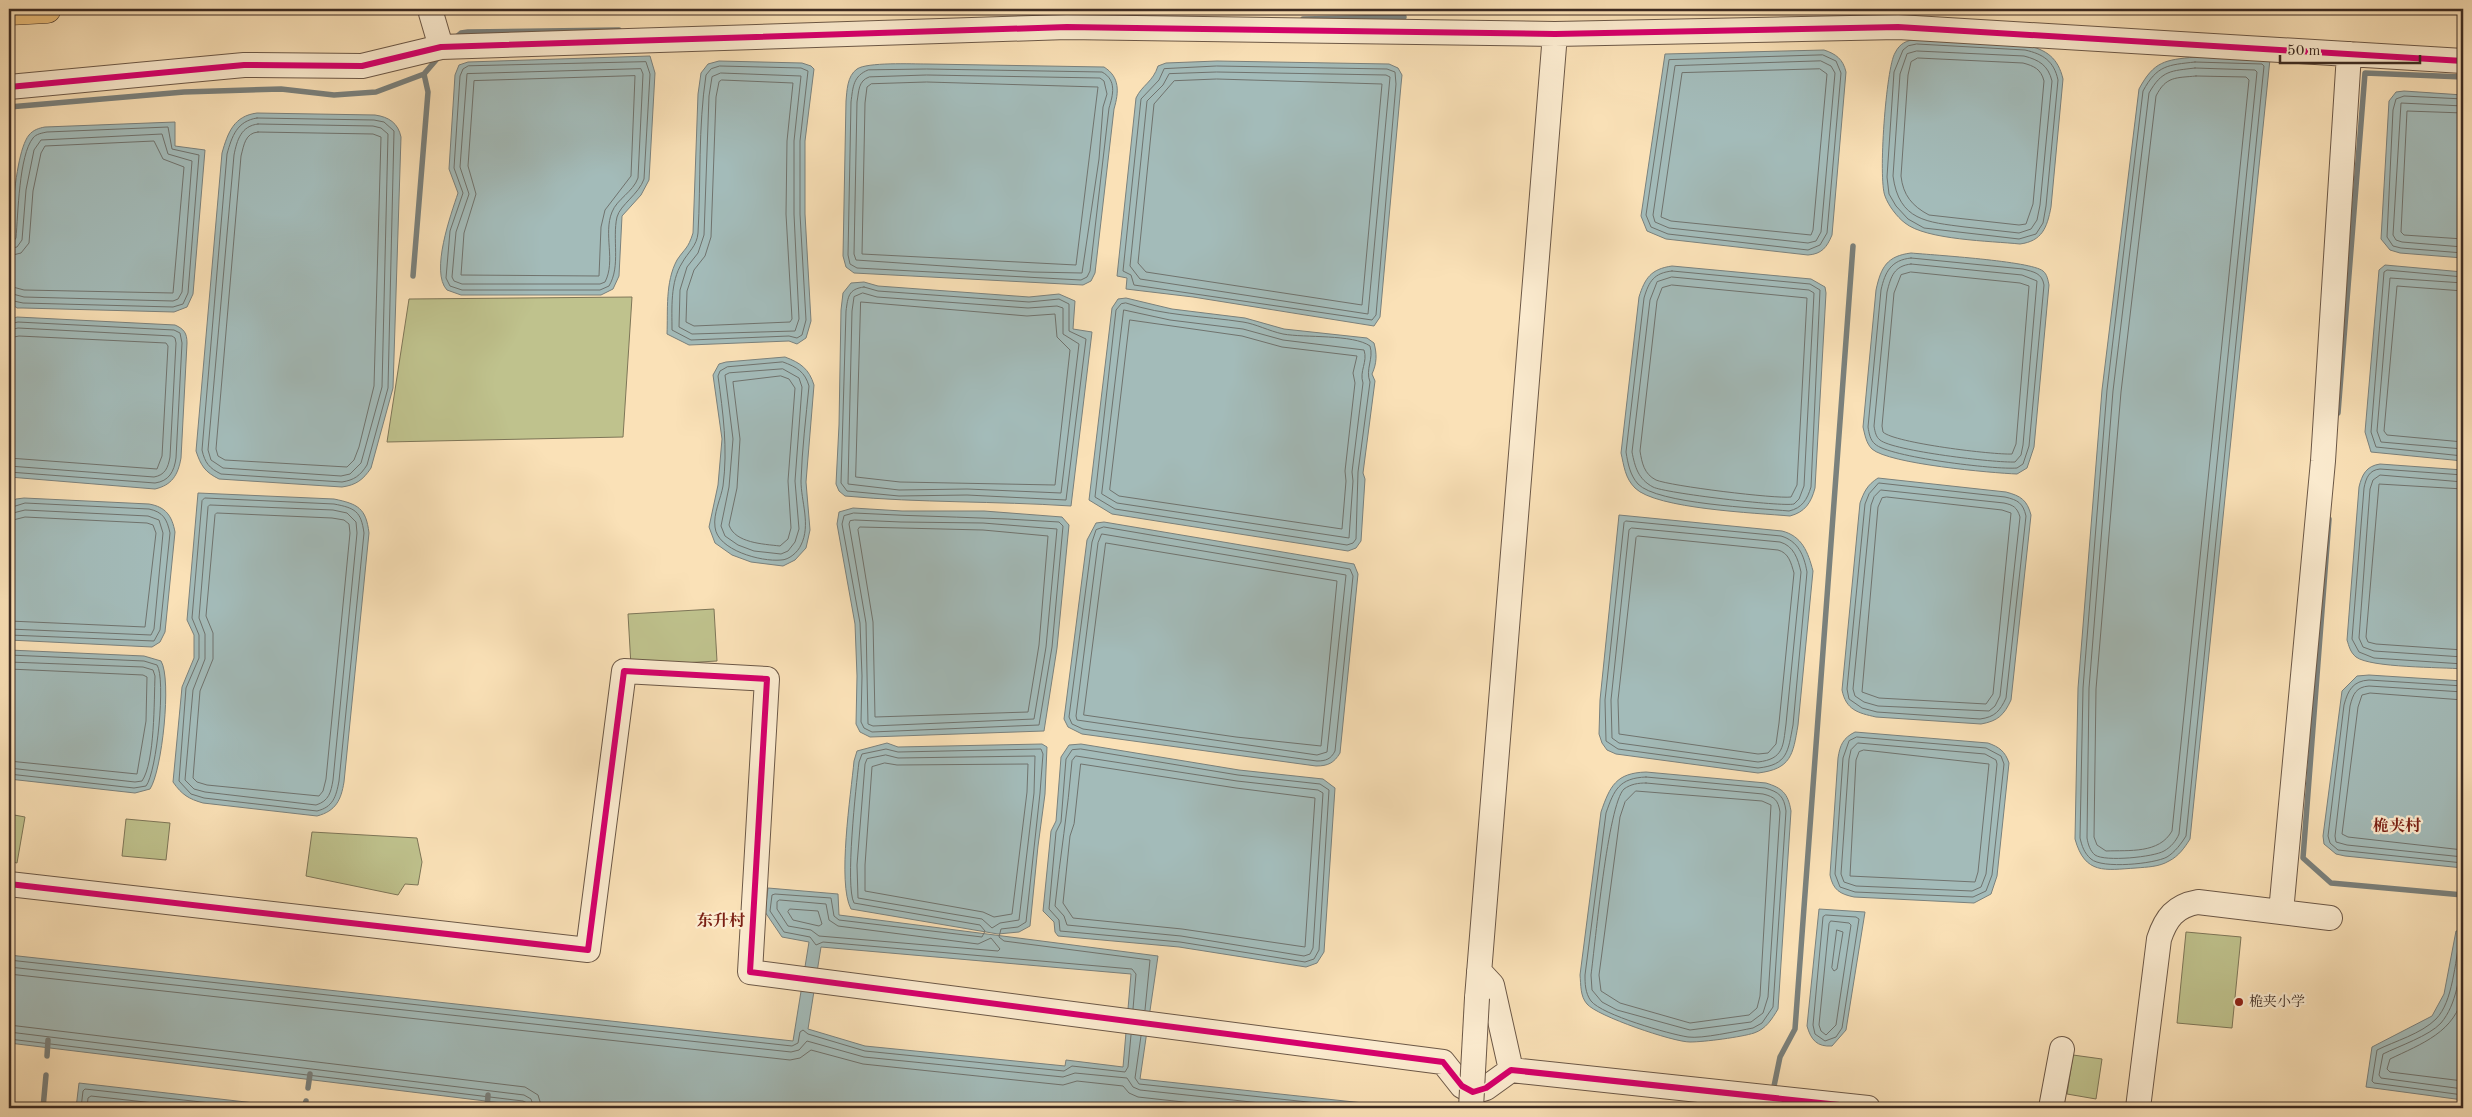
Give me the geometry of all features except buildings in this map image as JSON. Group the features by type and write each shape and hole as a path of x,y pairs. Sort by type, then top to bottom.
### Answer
{"highway":[{"path":"9,11 48,9"}],"street":[{"path":"431,13 441,47"},
{"path":"9,87 244,65 362,66 441,47 1067,27 1555,34 1898,27 2463,61"},
{"path":"1471,1108 1482,918 1555,34"},
{"path":"2281,912 2323,461 2349,54"},
{"path":"9,884 588,950 624,671 767,679 750,972 1443,1062 1462,1086 1473,1092 1486,1088 1511,1070 1868,1108"},
{"path":"2138,1108 2159,938 2164,924 2172,912 2184,904 2198,902 2330,918"},
{"path":"1478,971 1492,985 1511,1070"},
{"path":"2052,1108 2062,1049"}],"green space":[{"path":"632,297 623,437 387,442 409,299"},
{"path":"714,609 717,661 631,666 628,614"},
{"path":"9,814 25,817 17,863 9,861"},
{"path":"126,819 170,823 166,860 122,856"},
{"path":"312,832 417,838 422,862 418,885 405,884 398,895 306,876"},
{"path":"2186,932 2241,937 2232,1028 2177,1023"},
{"path":"2073,1055 2102,1059 2096,1099 2067,1094"}],"water":[{"path":"1916,39 2026,45 2046,52 2055,60 2063,79 2051,207 2045,227 2034,240 2020,244 1960,239 1928,233 1915,229 1905,223 1888,203 1883,186 1882,169 1889,79 1895,53 1899,47"},
{"path":"1824,50 1838,58 1846,72 1832,235 1823,249 1808,255 1666,239 1647,231 1641,216 1665,54"},
{"path":"650,56 655,73 649,180 641,195 622,216 619,276 613,289 601,295 461,295 447,290 442,282 441,257 447,228 458,193 449,169 455,75 459,65 468,62"},
{"path":"2195,57 2270,59 2190,839 2176,857 2161,864 2106,869 2091,865 2084,859 2075,839 2078,688 2102,390 2139,89 2155,67 2176,59"},
{"path":"719,61 802,63 814,69 805,141 805,214 811,321 806,338 797,344 789,341 689,345 667,334 668,297 673,269 693,233 698,94 701,73 708,64"},
{"path":"1217,61 1389,64 1398,68 1402,75 1380,317 1374,326 1193,297 1126,289 1127,278 1117,276 1136,98 1153,76 1158,66 1166,63"},
{"path":"870,65 1104,67 1113,75 1117,85 1117,97 1095,273 1091,281 1083,285 854,273 846,267 843,256 846,101 849,80 857,69"},
{"path":"2396,92 2463,95 2463,258 2400,253 2390,250 2381,239 2389,101"},
{"path":"257,113 375,115 385,117 395,124 400,132 393,388 371,468 359,481 347,486 219,479 204,468 196,451 222,153 227,138 237,121"},
{"path":"175,122 175,146 205,150 193,294 187,307 174,312 17,308 9,302 12,215 15,189 18,166 23,147 29,135 45,127"},
{"path":"1911,253 2020,264 2035,267 2046,275 2049,285 2034,447 2027,468 2017,474 1942,467 1898,459 1872,449 1867,442 1863,427 1876,290 1880,275 1886,264 1896,257"},
{"path":"2385,265 2463,272 2463,461 2371,452 2365,432 2379,270"},
{"path":"1672,266 1811,279 1825,287 1815,488 1812,498 1800,512 1790,516 1708,509 1663,501 1646,495 1635,488 1629,480 1625,472 1621,453 1639,297 1647,280 1654,272"},
{"path":"864,282 878,286 1029,297 1059,294 1075,301 1073,329 1092,332 1071,506 873,498 845,496 839,491 836,484 843,293 851,283"},
{"path":"1126,298 1172,309 1245,318 1284,329 1367,338 1374,343 1376,358 1372,374 1375,381 1363,473 1365,479 1361,541 1356,548 1348,551 1112,514 1089,500 1112,308 1118,299"},
{"path":"17,317 175,325 183,330 186,334 187,343 181,458 176,474 170,482 155,489 9,477 9,320"},
{"path":"785,357 804,367 814,385 806,482 810,530 806,548 795,560 783,566 751,562 732,555 715,543 709,527 718,485 722,439 713,375 719,364 726,362"},
{"path":"2380,464 2463,470 2463,669 2407,666 2364,661 2356,657 2350,649 2347,640 2359,487 2365,472 2371,467"},
{"path":"1878,478 2006,492 2016,495 2028,506 2031,515 2011,700 2006,710 1992,721 1981,724 1876,717 1854,709 1846,702 1842,690 1860,503 1866,489"},
{"path":"198,493 334,499 355,505 366,518 369,533 344,782 337,804 323,814 317,816 203,803 186,796 173,782 182,687 194,658 194,635 187,620"},
{"path":"16,499 149,504 160,507 167,513 172,521 175,532 165,632 160,642 152,647 9,640 9,504"},
{"path":"853,508 902,511 984,511 1062,517 1069,525 1057,648 1044,731 870,737 860,732 856,724 855,624 837,524 839,512"},
{"path":"1619,515 1782,531 1795,537 1803,546 1813,571 1798,725 1792,752 1784,764 1769,771 1758,773 1616,754 1607,750 1602,743 1599,734 1600,700"},
{"path":"1104,522 1354,564 1358,574 1340,753 1333,762 1327,765 1316,766 1082,734 1068,727 1064,719 1087,540 1096,523"},
{"path":"9,650 144,656 161,661 166,686 166,705 162,745 150,789 135,793 9,779"},
{"path":"2369,675 2463,681 2463,868 2345,856 2336,854 2324,844 2323,836 2342,691 2357,676"},
{"path":"1855,732 1988,743 2003,752 2009,763 1997,876 1991,894 1974,903 1854,897 1841,893 1835,888 1830,875 1838,758 1843,742"},
{"path":"887,743 898,747 1042,744 1047,747 1045,794 1030,926 1019,932 998,934 851,909 847,897 845,859 854,761 857,751"},
{"path":"1081,744 1239,770 1323,779 1335,788 1324,952 1317,963 1306,967 1179,947 1058,936 1055,932 1054,922 1043,911 1051,831 1056,821 1061,757 1069,745"},
{"path":"1646,772 1766,783 1780,789 1788,800 1791,811 1778,1009 1762,1029 1754,1033 1713,1040 1681,1041 1605,1015 1587,1004 1583,998 1580,975 1601,812 1611,788 1621,778"},
{"path":"768,888 838,894 839,915 1158,956 1140,1079 1410,1108 543,1108 9,1043 9,955 793,1041 809,942 782,937 765,912","holes":["821,947 1131,974 1123,1067 1066,1060 1065,1066 865,1046 808,1029"]},
{"path":"1819,909 1865,912 1846,1030 1832,1046 1815,1042 1807,1026"},
{"path":"2456,931 2463,931 2463,1100 2366,1087 2372,1047 2432,1016 2444,994"},
{"path":"79,1083 281,1106 284,1108 76,1108"}],"waterway":[{"path":"1303,19 1404,17"},
{"path":"455,38 461,33 468,32 619,30"},
{"path":"424,74 436,60"},
{"path":"2338,413 2365,73 2463,77"},
{"path":"9,107 184,92 281,89 334,95 376,92 424,74 428,92 413,276"},
{"path":"1773,1091 1780,1057 1795,1029 1853,246"},
{"path":"2329,519 2303,858 2331,883 2463,895"},
{"path":"47,1056 48,1040"},
{"path":"308,1088 310,1074"},
{"path":"43,1108 46,1075"},
{"path":"487,1108 488,1095"},
{"path":"304,1108 306,1101"}],"cycle path":[{"path":"9,87 244,65 362,66 441,47 1067,27 1555,34 1898,27 2463,61"},
{"path":"9,884 588,950 624,671 767,679 750,972 1443,1062 1462,1086 1473,1092 1486,1088 1511,1070 1868,1108"}],"place":[{"name":"桅夹小学","path":"2239,1002"}],"district":[{"name":"桅夹村","path":"2397,827"},
{"name":"东升村","path":"721,922"}]}
